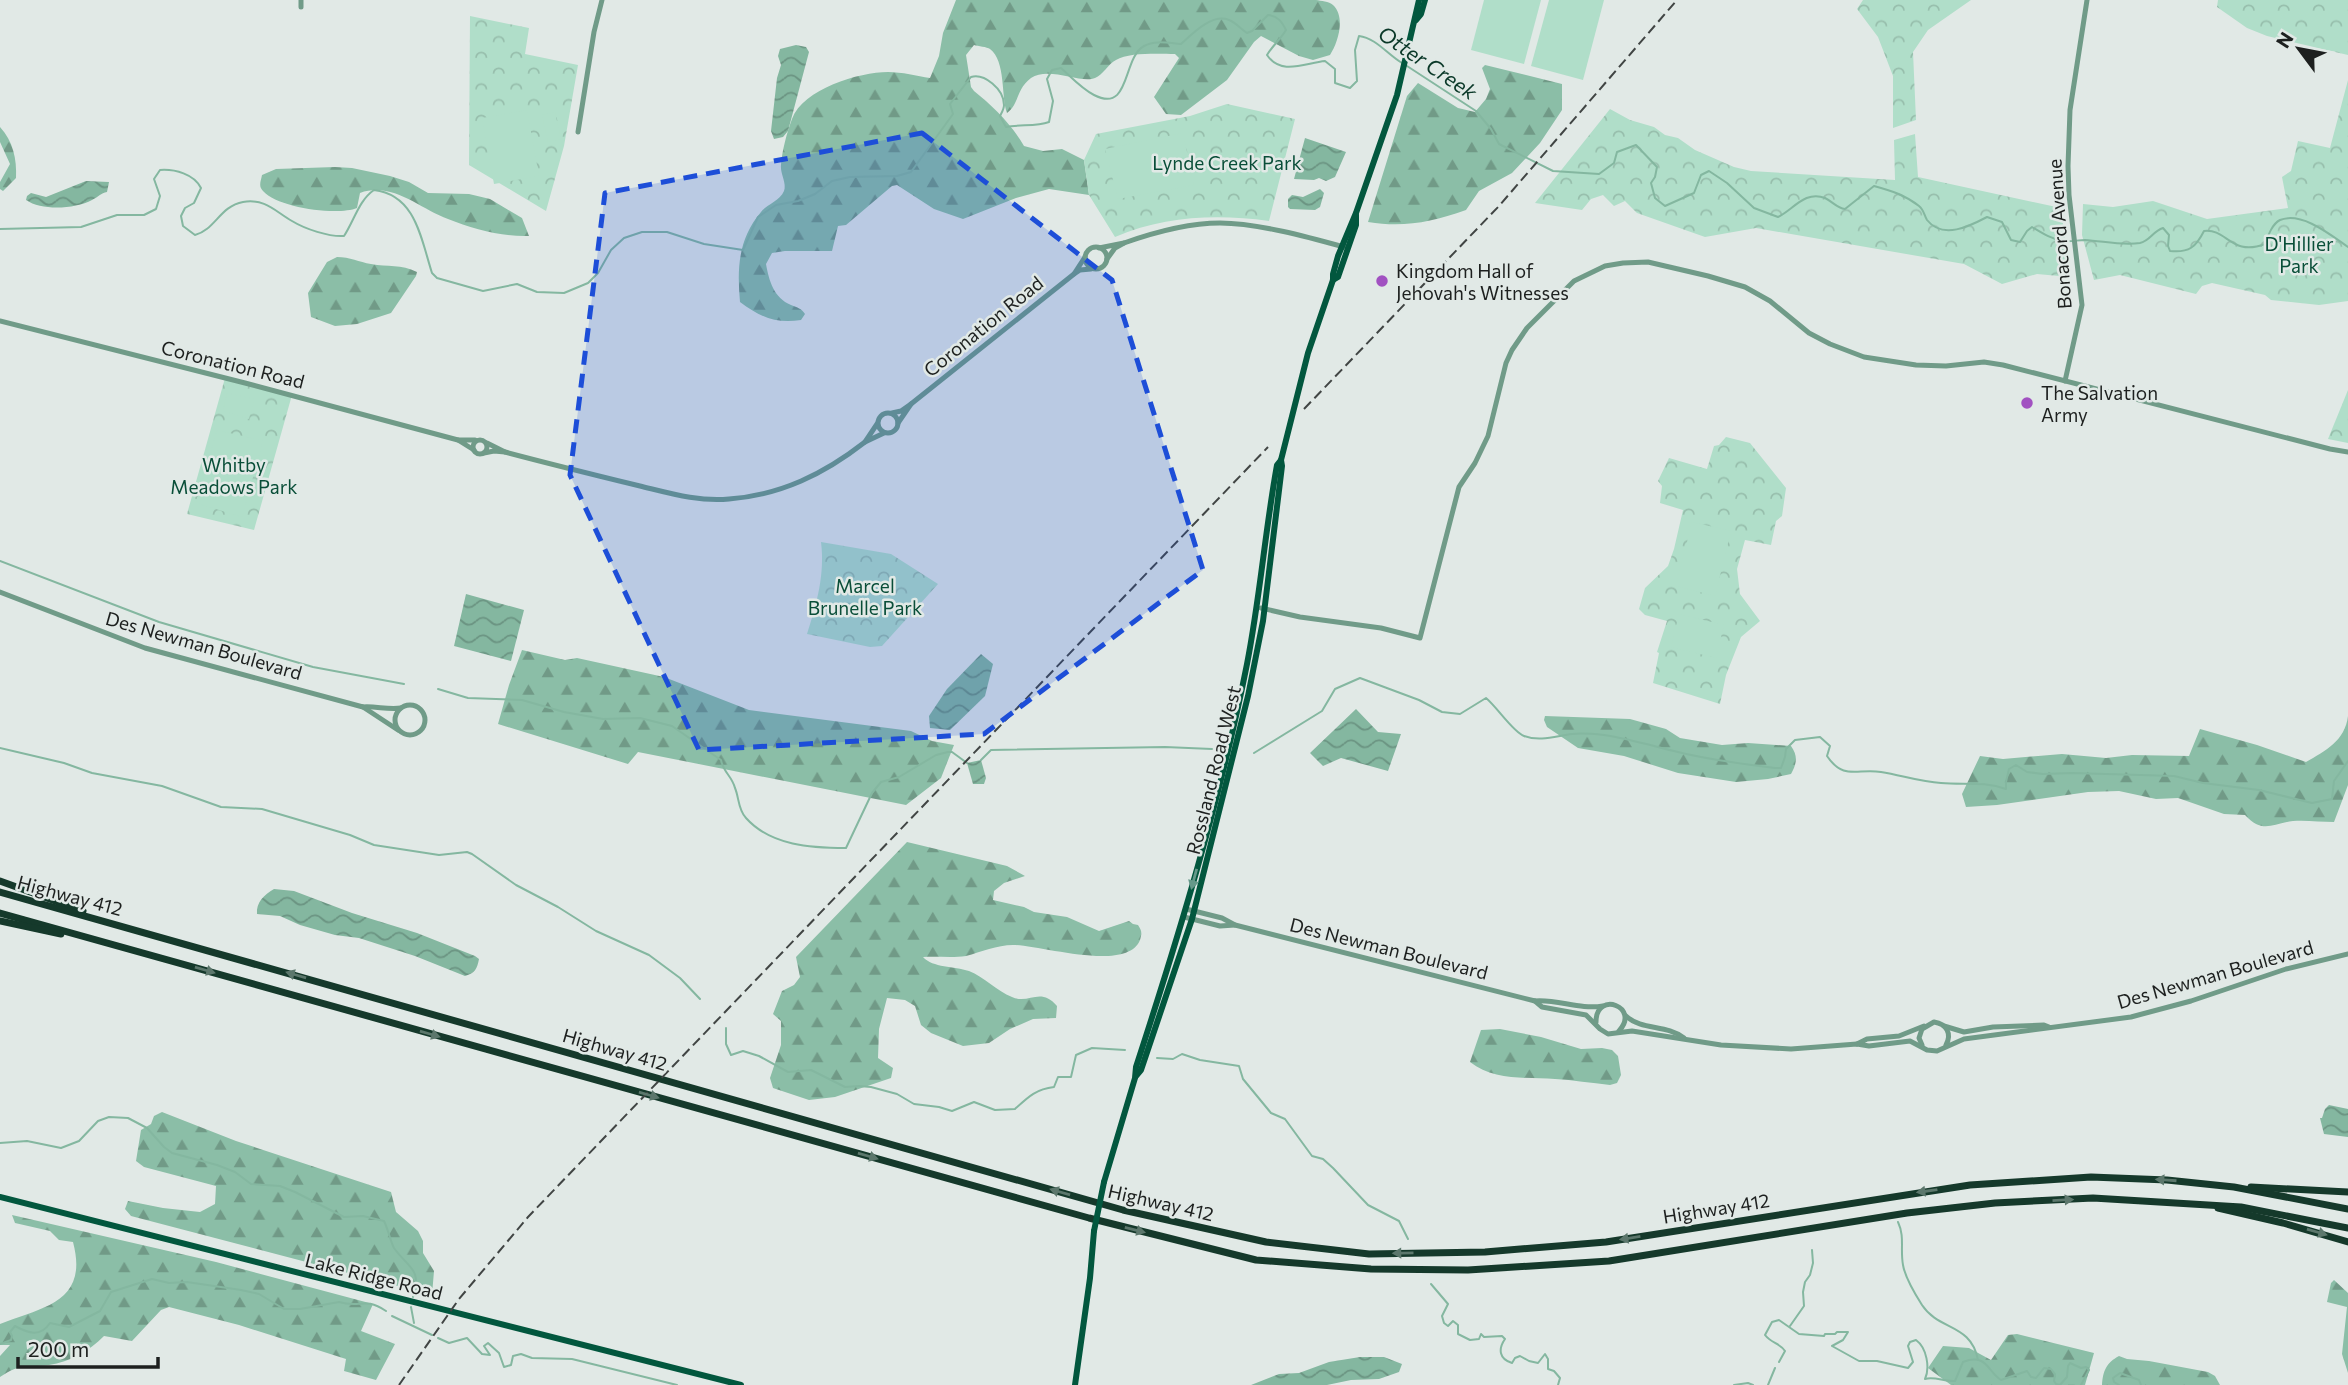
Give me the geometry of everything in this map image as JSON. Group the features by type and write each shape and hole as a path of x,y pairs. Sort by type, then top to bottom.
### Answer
{"highway":[{"path":"0,881 70,905 106,921"},
{"name":"Highway 412","path":"0,892 1123,1210 1266,1242 1369,1254 1485,1252 1606,1242 1995,1182 2091,1177 2167,1180 2234,1187 2348,1209"},
{"name":"Highway 412","path":"0,913 1088,1218 1256,1260 1371,1269 1468,1270 1609,1261 1859,1220 1994,1203 2093,1198 2204,1203 2273,1212 2348,1228"},
{"path":"0,921 139,951"},
{"path":"2234,1187 2348,1192"},
{"path":"2204,1203 2348,1242"}],"main road":[{"name":"Rossland Road West","path":"1135,1078 1141,1070 1159,1021 1192,919 1248,696 1277,465 1281,460 1308,353 1333,280 1332,274 1384,134 1416,20 1419,0"},
{"name":"Rossland Road West","path":"1416,20 1425,0"},
{"name":"Rossland Road West","path":"1075,1385 1094,1231 1104,1182 1136,1068 1184,917 1261,608"},
{"name":"Lake Ridge Road","path":"0,1197 741,1385"}],"street":[{"path":"579,132 594,32 602,0"},
{"name":"Bonacord Avenue","path":"2064,381 2082,306 2069,195 2069,129 2087,0"},
{"path":"1124,243 1112,252 1102,267 1095,269 1086,264 1088,250 1172,229 1219,223 1241,225 1344,247"},
{"path":"1099,248 1105,252 1106,262"},
{"name":"Coronation Road","path":"1074,274 1085,257"},
{"path":"1261,608 1300,617 1381,628 1420,638 1459,487 1488,436 1506,363 1512,350 1527,328 1574,281 1605,266 1648,262 1745,288 1770,302 1809,333 1864,357 1916,365 1945,366 1984,362 2017,368 2348,452"},
{"name":"Coronation Road","path":"890,413 901,411 911,404 1074,274 1080,270 1095,269"},
{"name":"Coronation Road","path":"0,321 255,385 458,440 479,440"},
{"name":"Coronation Road","path":"898,423 911,404"},
{"path":"505,452 479,440 474,444 475,451 479,454 495,450 684,496 729,500 800,483 830,467 880,433 893,431 898,423 896,417 890,413 881,415 865,442"},
{"path":"878,421 881,430 887,433"},
{"name":"Coronation Road","path":"458,440 475,451"},
{"path":"484,453 488,448 487,443"},
{"name":"Des Newman Boulevard","path":"0,592 145,649 363,707 400,731"},
{"path":"415,706 423,712 425,721 422,730 413,735 400,731 396,722 401,709 415,706"},
{"name":"Des Newman Boulevard","path":"363,707 401,709"},
{"name":"Des Newman Boulevard","path":"1186,909 1222,918 1235,925 1535,1001 1542,1006 1586,1015 1597,1025"},
{"name":"Des Newman Boulevard","path":"1184,917 1220,926 1235,925"},
{"name":"Des Newman Boulevard","path":"1945,1046 1965,1039 2131,1017 2286,969 2348,954"},
{"name":"Des Newman Boulevard","path":"1535,1001 1581,1007 1602,1006"},
{"path":"1684,1038 1665,1028 1636,1024 1617,1006 1611,1004 1602,1006 1596,1015 1597,1025 1608,1034 1640,1031 1733,1046 1791,1049 1857,1044 1869,1046 1910,1041 1932,1052 1942,1050 1949,1038 1944,1026 1934,1022 1899,1036 1867,1039 1857,1044"},
{"path":"1618,1032 1624,1025 1625,1015"},
{"path":"1923,1047 1919,1038 1924,1026"},
{"name":"Des Newman Boulevard","path":"1944,1026 1964,1032 1993,1027 2049,1027"}],"highlighted area":[{"path":"922,133 1112,280 1203,570 984,734 699,750 570,475 605,193"}],"green space":[{"path":"956,0 1316,0 1333,5 1340,23 1336,44 1330,55 1313,60 1299,56 1261,36 1227,80 1181,115 1166,114 1154,97 1179,58 1175,54 1122,57 1098,77 1089,79 1055,74 1038,75 1026,82 1014,106 1007,113 999,62 989,48 974,45 966,55 974,91 1002,116 1024,146 1043,151 1062,149 1084,160 1089,195 1049,189 1016,198 963,219 934,209 897,185 892,186 846,225 838,226 832,251 772,253 766,264 771,283 780,298 804,312 801,320 776,320 747,307 740,302 739,290 743,244 753,222 784,191 782,154 790,124 798,108 833,84 862,75 893,72 930,78"},
{"path":"1484,0 1541,0 1524,64 1471,50"},
{"path":"1549,0 1604,0 1583,80 1531,66"},
{"path":"1863,0 1971,0 1928,30 1913,52 1916,120 1893,128 1893,76 1878,37 1857,9"},
{"path":"2218,0 2348,0 2348,55 2267,36 2247,28 2217,7"},
{"path":"470,16 529,28 525,54 578,65 564,146 546,211 469,165"},
{"path":"1485,65 1562,84 1562,110 1540,143 1512,173 1479,191 1466,210 1417,223 1368,222 1407,96 1418,83 1458,108 1475,112 1486,99 1490,89 1482,68"},
{"name":"D'Hillier Park","path":"2348,80 2348,301 2319,305 2271,300 2265,295 2212,283 2202,286 2196,294 2120,275 2094,280 2082,235 2083,204 2113,207 2153,201 2207,219 2288,208 2282,177 2291,171 2298,141 2330,148"},
{"name":"Lynde Creek Park","path":"1227,104 1295,119 1269,221 1191,218 1153,225 1115,237 1089,195 1084,160 1096,134 1190,116"},
{"path":"1610,109 1630,120 1654,127 1665,135 1678,138 1695,150 1734,167 1751,171 1895,180 1894,140 1915,134 1918,177 2061,208 2070,277 2037,274 2002,284 1964,264 1756,228 1705,237 1637,213 1625,201 1614,206 1603,195 1591,199 1582,210 1535,203"},
{"path":"527,110 539,176 494,184 482,118"},
{"path":"555,112 561,139 548,142 542,115"},
{"path":"0,127 11,144 16,171 16,178 3,191 0,189 0,182 10,164 0,142"},
{"path":"1183,133 1194,185 1118,199 1105,149"},
{"path":"335,167 390,176 409,182 428,193 469,194 490,199 522,218 529,236 499,234 468,226 437,215 395,193 372,190 360,193 357,208 322,211 281,202 263,191 260,183 262,175 276,169"},
{"path":"337,257 417,272 391,313 357,324 335,326 311,317 308,293 327,262"},
{"name":"Whitby Meadows Park","path":"225,378 292,395 254,530 187,514"},
{"path":"2348,390 2348,443 2328,439"},
{"path":"227,393 254,399 249,419 223,411"},
{"path":"217,430 263,441 242,517 196,503"},
{"path":"1726,437 1750,443 1786,488 1782,516 1776,521 1771,545 1745,540 1737,569 1740,594 1760,621 1741,637 1726,675 1720,704 1653,683 1659,653 1657,652 1667,621 1645,615 1639,609 1645,588 1668,566 1683,510 1660,503 1662,486 1658,481 1669,458 1707,469 1714,446 1719,445"},
{"path":"1692,522 1731,531 1715,596 1676,586"},
{"name":"Marcel Brunelle Park","path":"821,542 891,554 938,584 882,646 870,647 807,634 819,588"},
{"path":"1679,614 1724,625 1716,658 1671,647"},
{"path":"522,650 565,660 577,658 664,677 749,710 911,731 932,741 954,745 941,778 906,805 638,752 628,764 498,724"},
{"path":"1545,716 1630,719 1666,729 1680,738 1722,745 1748,743 1791,746 1796,756 1795,763 1791,774 1736,782 1678,773 1624,756 1578,748 1547,727"},
{"path":"2348,716 2348,785 2334,822 2293,821 2262,826 2245,815 2224,814 2178,798 2156,799 2119,791 2088,792 1966,807 1962,794 1980,756 2003,759 2062,754 2106,758 2132,755 2189,756 2200,729 2306,762 2338,739"},
{"path":"907,842 1007,866 1025,876 1004,883 994,891 993,900 1034,912 1067,917 1099,931 1129,921 1138,925 1140,940 1132,950 1118,955 1082,955 1013,945 995,947 966,956 923,957 938,965 969,971 1018,999 1045,997 1057,1006 1056,1018 1033,1019 1010,1029 989,1043 963,1046 931,1033 921,1025 915,1006 905,1000 887,998 879,1029 878,1058 893,1068 891,1078 835,1097 809,1100 773,1088 770,1078 781,1045 781,1021 773,1014 782,991 794,985 800,977 796,957"},
{"path":"1500,1029 1581,1049 1612,1050 1618,1056 1621,1075 1617,1083 1610,1085 1562,1079 1511,1077 1489,1072 1470,1062 1481,1030"},
{"path":"162,1112 236,1141 391,1192 396,1212 418,1231 423,1241 423,1253 434,1271 432,1295 131,1216 125,1209 128,1201 200,1212 215,1204 216,1186 144,1167 136,1161 141,1130 151,1124 154,1116"},
{"path":"12,1215 216,1262 373,1304 361,1331 395,1344 376,1380 344,1371 346,1359 239,1325 169,1307 161,1310 132,1341 104,1336 86,1351 57,1364 19,1367 0,1377 0,1356 10,1345 0,1345 0,1324 59,1299 69,1290 75,1278 73,1242 59,1240 50,1231 15,1223"},
{"path":"2334,1280 2348,1293 2348,1373 2342,1354 2347,1307 2327,1302"},
{"path":"2017,1334 2094,1353 2085,1385 1951,1385 1928,1368 1943,1346 1969,1348 1991,1360 2008,1335"},
{"path":"2119,1356 2208,1372 2215,1376 2220,1385 2102,1385 2106,1368"}],"water":[{"path":"796,45 806,47 809,52 788,131 783,137 774,139 771,131 781,65 778,56 780,49"},
{"path":"1305,138 1346,152 1335,177 1326,181 1319,178 1294,179"},
{"path":"86,181 109,182 107,192 85,203 68,207 41,206 26,200 31,193 46,197"},
{"path":"1320,189 1324,193 1320,207 1315,210 1288,207 1288,199 1292,195 1303,197"},
{"path":"466,594 524,610 511,661 454,646"},
{"path":"981,654 993,664 985,696 950,730 930,728 929,716 947,689"},
{"path":"1356,709 1378,732 1401,734 1388,771 1341,758 1323,766 1310,753"},
{"path":"981,760 986,778 984,784 973,784 967,763"},
{"path":"274,889 294,891 417,933 475,956 479,959 477,965 473,972 465,976 359,938 335,935 280,916 257,914 261,899"},
{"path":"2329,1105 2348,1109 2348,1137 2324,1134 2320,1118"},
{"path":"1360,1357 1384,1357 1402,1364 1399,1372 1379,1379 1351,1380 1327,1385 1251,1385 1279,1374 1299,1373 1329,1362"}],"waterway":[{"path":"0,229 81,227 117,215 144,215 156,209 160,196 154,179 160,170 166,170 189,176 201,188 194,203 185,208 181,216 183,226 195,235 208,228 235,204 251,201 270,207 310,230 344,236 361,205 374,190 399,200 408,209 420,233 432,273 437,278 483,291 517,284 537,292 564,293 588,283 598,273 611,250 624,238 642,232 667,232 704,244 743,250 758,217 776,205 798,201 815,194 832,181 850,177 897,176 911,172 953,114 950,104 971,77 982,77 1001,93 1004,105 1000,116 1006,127 1044,124 1049,122 1053,101 1047,79 1052,70 1061,68 1094,95 1106,99 1114,97 1125,82 1137,52 1144,46 1157,42 1181,44 1216,19 1231,21 1247,33 1268,15 1279,20 1286,30 1267,55 1279,65 1294,67 1325,61 1335,69 1335,83 1350,88 1357,81 1355,50 1359,36 1376,43 1402,63"},
{"name":"Otter Creek","path":"1407,66 1476,111 1499,144 1553,171 1599,174 1614,163 1617,152 1636,145 1657,167 1651,183 1655,198 1665,206 1694,193 1701,175 1709,171 1727,183 1754,208 1778,217 1805,199 1818,196 1845,209 1874,186 1914,202 1933,226 1957,229 1987,217 2002,222 2011,240 2020,242 2032,227 2063,241 2126,244 2143,242 2163,228 2169,235 2170,251 2191,248 2204,231 2212,231 2237,245 2254,247 2265,244 2275,224 2289,218 2316,226 2348,247"},
{"path":"0,561 159,622 313,667 404,684"},
{"path":"1254,753 1322,711 1335,689 1360,678 1419,700 1442,712 1460,714 1486,698 1515,730 1530,738 1576,734 1604,735 1702,757 1781,768 1786,749 1795,740 1820,737 1830,746 1827,756 1833,764 1845,771 1881,772 1933,782 1982,784 2006,789 2009,769 2016,765 2027,772 2043,774 2174,776 2203,783 2259,790 2312,803 2332,799 2334,781 2348,761"},
{"path":"438,689 468,698 522,700 603,719 640,718 672,726 721,760 734,784 741,811 756,827 780,840 806,846 846,848 872,793 881,782 899,777 936,755 948,752 967,763"},
{"path":"981,760 991,750 1165,747 1212,749"},
{"path":"0,748 64,763 92,773 162,786 221,807 262,809 350,835 374,845 439,855 467,852 516,885 596,931 649,955 680,978 700,999"},
{"path":"726,1028 726,1044 731,1055 743,1051 759,1056 788,1072 811,1070 845,1087 871,1087 897,1094 914,1104 952,1111 974,1102 995,1110 1015,1109 1028,1097 1054,1087 1058,1077 1071,1077 1076,1055 1092,1048 1125,1050"},
{"path":"1157,1058 1173,1059 1182,1054 1200,1060 1239,1066 1243,1079 1271,1113 1285,1119 1312,1156 1323,1159 1368,1205 1399,1221 1408,1239"},
{"path":"0,1143 27,1141 61,1148 79,1141 98,1121 109,1117 128,1118 147,1128 172,1153 235,1172 251,1184 280,1186 344,1217 363,1216 384,1221 394,1248 415,1274 413,1297"},
{"path":"1898,1222 1904,1270 1916,1296 1929,1313 1969,1339 1978,1360"},
{"path":"1790,1326 1804,1306 1803,1292 1813,1263 1812,1250"},
{"path":"0,1344 11,1340 10,1332 15,1326 34,1333 42,1331 50,1323 69,1327 100,1311 111,1292 152,1279 259,1294 284,1309 339,1302 367,1303 386,1311"},
{"path":"1431,1284 1448,1304 1442,1316 1444,1323 1448,1326 1453,1321 1458,1325 1458,1334 1470,1340 1479,1339 1481,1334 1484,1337 1502,1336 1505,1339 1501,1353 1504,1359 1512,1363 1520,1356 1538,1363 1545,1354 1548,1369 1560,1378 1558,1385"},
{"path":"411,1307 414,1323"},
{"path":"392,1316 432,1335"},
{"path":"1779,1362 1785,1351 1765,1335 1772,1322 1779,1320 1799,1334 1824,1336 1848,1332 1843,1340 1832,1346 1859,1361 1877,1361 1908,1368 1913,1362 1908,1346 1916,1340 1923,1348 1926,1358 1925,1379 1955,1381 1963,1362 1977,1360 1986,1364 2001,1380 2027,1371 2031,1377 2036,1378 2044,1368 2051,1369 2055,1374 2054,1381 2060,1385 2067,1377 2070,1363 2089,1370 2081,1385"},
{"path":"438,1338 449,1343 467,1338 482,1354 490,1355 484,1346 488,1343 499,1353 504,1367 511,1365 513,1356 521,1354 532,1358 572,1359 677,1385"},
{"path":"1768,1385 1775,1368"},
{"path":"2119,1385 2113,1378 2120,1373 2139,1380 2141,1385"},
{"path":"1734,1385 1753,1385"},
{"path":"2069,1385 2074,1385"}],"railway":[{"path":"1304,409 1499,206 1677,0"},
{"path":"399,1385 459,1299 528,1217 1268,447"}],"place":[{"name":"Kingdom Hall of Jehovah's Witnesses","path":"1382,281"},
{"name":"The Salvation Army","path":"2027,403"}]}
